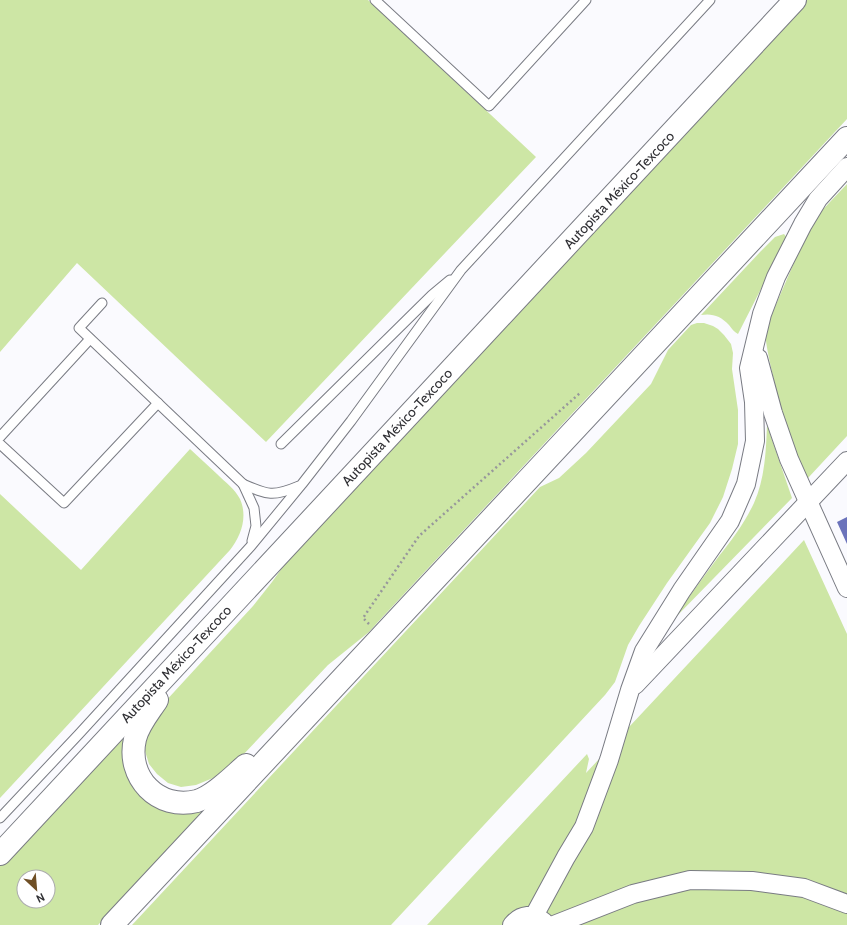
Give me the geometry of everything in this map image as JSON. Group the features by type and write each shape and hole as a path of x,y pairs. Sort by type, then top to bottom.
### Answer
{"highway":[{"name":"Autopista México-Texcoco","path":"0,854 795,0"},
{"path":"112,925 847,138"},
{"path":"248,587 230,619 161,694 135,737 133,760 137,773 145,785 156,795 168,800 184,803 198,800 213,792 227,781 329,692"}],"street":[{"path":"512,925 521,917 527,916 540,920 566,857 584,827 609,760 630,690 644,651 682,590 730,521 746,484 755,441 754,402 749,368 762,314 776,277 803,224 818,199 847,167"},
{"path":"754,346 773,413 789,458 847,588"},
{"path":"630,690 847,461"},
{"path":"554,925 633,894 690,880 752,881 804,888 847,904"}],"lane":[{"path":"375,0 489,106 586,0"},
{"path":"281,444 432,295 461,270 710,0"},
{"path":"0,818 251,546 351,421 461,270"},
{"path":"102,303 79,328 243,484 264,493 282,493 302,484"},
{"path":"0,437 90,339"},
{"path":"0,444 64,503 158,403"},
{"path":"243,484 254,508 256,526 251,546"}],"path":[{"path":"380,638 363,618 419,536 580,393"}],"green space":[{"path":"0,0 368,0 536,157 266,442 77,263 0,352"},
{"path":"807,0 847,0 847,119 369,632 328,665 242,756 213,778 196,785 181,787 168,783 157,774 149,764 145,751 146,738 163,704 253,606 297,547"},
{"path":"847,184 847,436 808,478 788,433 781,409 766,344 765,330 812,221"},
{"path":"784,234 787,238 738,334 720,317 709,314 701,315 775,237"},
{"path":"704,323 718,329 731,344 733,353 732,369 738,410 738,444 732,469 723,497 710,523 667,583 639,626 628,645 615,682 605,695 391,925 132,925 540,487 559,478 586,453 651,384 668,350 691,325"},
{"path":"767,425 792,498 672,621 738,531 754,503 763,474"},
{"path":"190,449 230,486 240,499 243,519 240,532 234,545 0,798 0,494 81,570"},
{"path":"804,540 847,634 847,925 427,925 587,754 589,759 586,773"},
{"path":"124,731 129,774 206,808 98,925 0,925 0,865"}],"building":[{"path":"847,517 847,544 837,522"}]}
